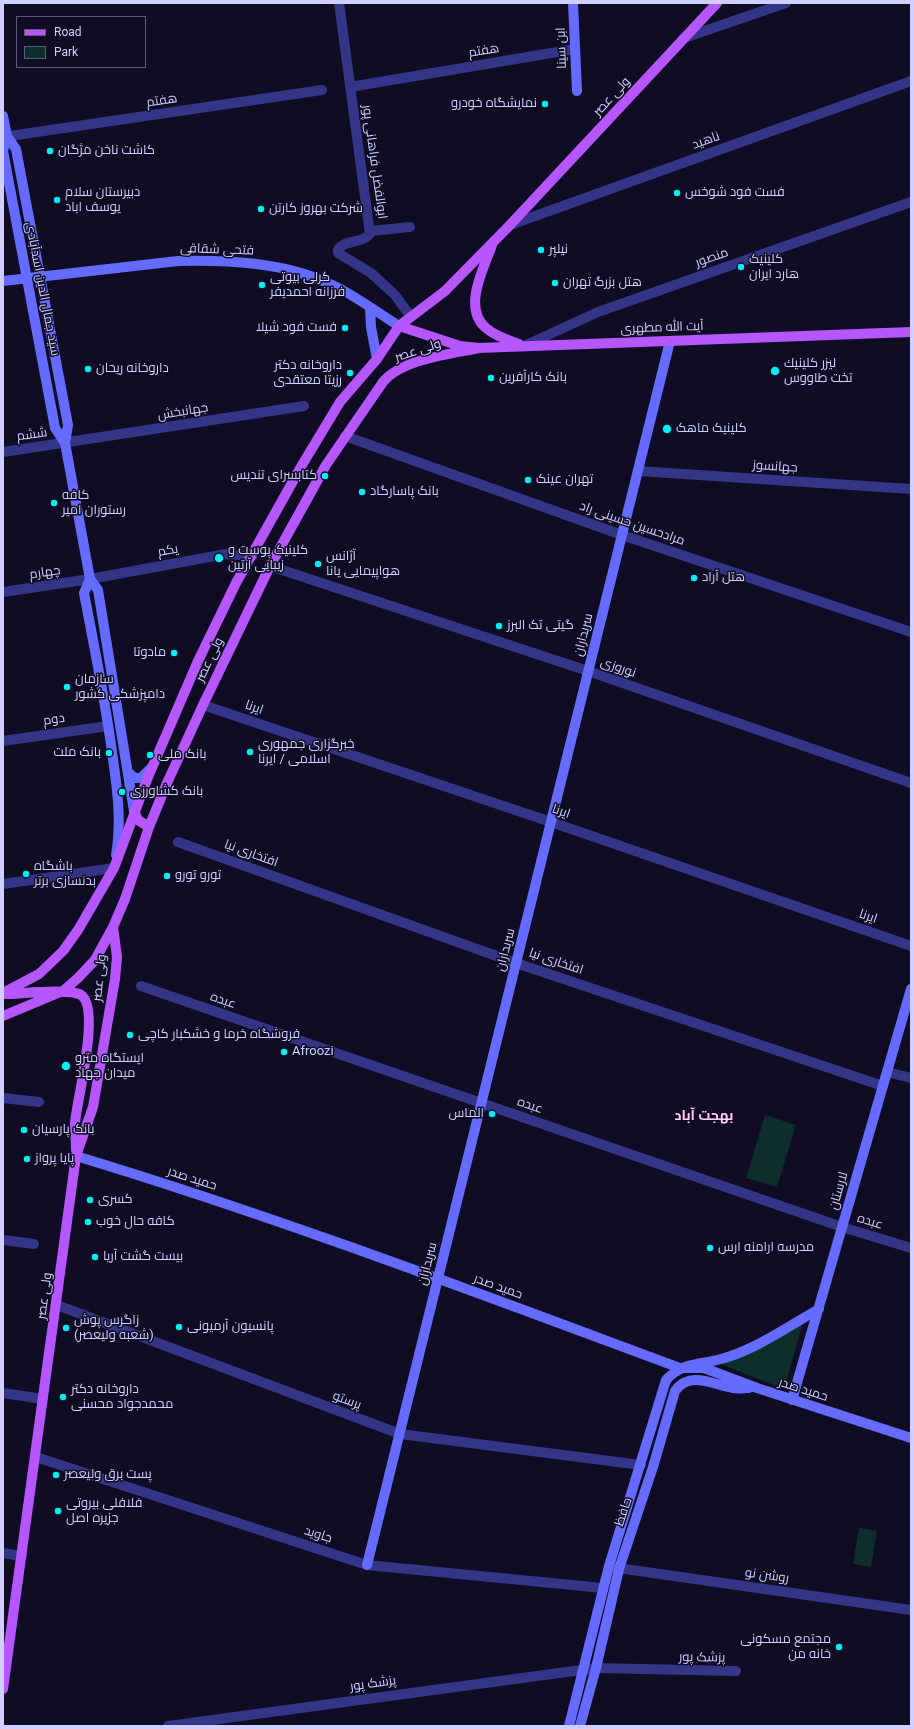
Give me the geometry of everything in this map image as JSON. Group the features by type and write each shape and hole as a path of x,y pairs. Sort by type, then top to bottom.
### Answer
{"main road":[{"name":"ابن سینا","path":"573,3 577,91"},
{"name":"ولی عصر","path":"3,994 39,974 63,950 78,930 114,868 134,811 198,661 252,556 302,465 340,402 377,359 399,326 445,291 510,225 717,3"},
{"name":"سید جمال الدین اسدآبادی","path":"3,116 5,137 3,151 55,428 65,443"},
{"name":"سید جمال الدین اسدآبادی","path":"5,137 16,149 41,275 68,425 65,443 90,579 98,590 134,811"},
{"path":"493,242 476,290 475,309 481,323 485,327 496,334 524,346"},
{"name":"فتحی شقاقی","path":"3,281 41,275 178,261 228,262 281,268 299,272 328,282 399,326 416,331"},
{"path":"370,308 371,327 377,359"},
{"path":"411,317 416,331"},
{"name":"آیت الله مطهری","path":"416,331 460,346 479,348 911,332"},
{"name":"سربداران","path":"367,1565 670,341"},
{"name":"ولی عصر","path":"3,1689 57,1305 76,1156 93,1107 115,979 117,957 113,927 125,898 149,827 202,705 270,566 317,480 383,382 395,372 428,359 479,348"},
{"path":"90,579 84,593 108,726 118,803 119,838 114,868"},
{"path":"129,773 135,778 141,778 154,765"},
{"path":"134,811 138,820 149,827"},
{"path":"3,1016 62,991 78,978 95,960 113,927"},
{"path":"3,994 62,991 75,992 85,999 90,1018 90,1028 75,1124 76,1156"},
{"name":"لارستان","path":"792,1400 910,994"},
{"name":"حمید صدر","path":"76,1156 181,1188 438,1278 680,1368 700,1367 792,1400 911,1438"},
{"path":"680,1368 717,1360 739,1353 762,1342 819,1309"},
{"name":"حافظ","path":"580,1726 596,1668 614,1590 614,1568 641,1466 664,1385 670,1376 680,1368"},
{"name":"حافظ","path":"569,1726 603,1588 614,1568 653,1467 675,1391 682,1383 693,1379 733,1388 757,1388"},
{"path":"641,1466 653,1467"},
{"path":"603,1588 614,1590"}],"street":[{"name":"ابوالفضل فراهانی پور","path":"339,3 370,234 364,238 342,244 338,249 338,253 371,273 396,295 411,317"},
{"path":"684,38 786,3"},
{"name":"هفتم","path":"350,87 575,49"},
{"name":"ناهید","path":"510,225 911,81"},
{"name":"هفتم","path":"5,137 322,90"},
{"name":"منصور","path":"524,346 598,312 911,202"},
{"path":"370,231 410,227"},
{"name":"جهانبخش","path":"65,443 304,406"},
{"name":"مرادحسین حسینی راد","path":"346,436 622,536 911,632"},
{"name":"ششم","path":"3,452 65,443"},
{"name":"جهانسوز","path":"638,471 911,489"},
{"name":"یکم","path":"90,579 226,554 252,556"},
{"name":"نوروزی","path":"270,566 588,671 911,783"},
{"name":"چهارم","path":"3,592 90,579"},
{"name":"ايرنا","path":"202,705 551,822 911,946"},
{"name":"دوم","path":"3,741 108,726"},
{"name":"افتخاری نیا","path":"178,842 516,962 883,1086"},
{"path":"3,884 114,868"},
{"name":"عبده","path":"141,986 842,1227 911,1248"},
{"path":"887,1072 911,1078"},
{"path":"3,1098 39,1102"},
{"path":"3,1240 34,1244"},
{"name":"پرستو","path":"57,1305 400,1434 641,1466"},
{"path":"3,1393 43,1399"},
{"name":"جاوید","path":"36,1457 367,1565 603,1588"},
{"path":"3,1553 22,1556"},
{"name":"روشن نو","path":"614,1568 911,1610"},
{"name":"پزشک پور","path":"168,1726 596,1668 736,1671"}],"green space":[{"path":"765,1115 796,1125 777,1187 746,1178"},
{"path":"804,1318 784,1389 720,1364 761,1347"},
{"path":"859,1528 877,1531 871,1567 853,1564"}],"place":[{"name":"نمایشگاه خودرو","path":"545,104"},
{"name":"کاشت ناخن مژگان","path":"50,151"},
{"name":"فست فود شوخس","path":"677,193"},
{"name":"دبیرستان سلام یوسف اباد","path":"57,200"},
{"name":"شرکت بهروز کارتن","path":"261,209"},
{"name":"نیلپر","path":"541,250"},
{"name":"کلینیک هارد ایران","path":"741,267"},
{"name":"هتل بزرگ تهران","path":"555,283"},
{"name":"کرلی بیوتی فرزانه احمدیفر","path":"262,285"},
{"name":"فست فود شیلا","path":"345,328"},
{"name":"داروخانه ریحان","path":"88,369"},
{"name":"ليزر كلينيك تخت طاووس","path":"775,371"},
{"name":"داروخانه دکتر رزیتا معتقدی","path":"350,373"},
{"name":"بانک کارآفرین","path":"491,378"},
{"name":"کلینیک ماهک","path":"667,429"},
{"name":"کتابسرای تندیس","path":"325,476"},
{"name":"تهران عینک","path":"528,480"},
{"name":"بانک پاسارگاد","path":"362,492"},
{"name":"کافه رستوران امیر","path":"54,503"},
{"name":"کلینیک پوست و زیبایی آرتین","path":"219,558"},
{"name":"آژانس هواپیمایی یانا","path":"318,564"},
{"name":"هتل آراد","path":"694,578"},
{"name":"گیتی تک البرز","path":"499,626"},
{"name":"مادوتا","path":"174,653"},
{"name":"سازمان دامپزشکی کشور","path":"67,687"},
{"name":"خبرگزاری جمهوری اسلامی / ایرنا","path":"250,752"},
{"name":"بانک ملت","path":"109,753"},
{"name":"بانک ملی","path":"150,755"},
{"name":"بانک کشاورزی","path":"122,792"},
{"name":"باشگاه بدنسازی برتر","path":"26,874"},
{"name":"تورو تورو","path":"167,876"},
{"name":"فروشگاه خرما و خشکبار کاچی","path":"130,1035"},
{"name":"Afroozi","path":"284,1052"},
{"name":"ایستگاه مترو میدان جهاد","path":"66,1066"},
{"name":"الماس","path":"492,1114"},
{"name":"بانک پارسیان","path":"24,1130"},
{"name":"پایا پرواز","path":"27,1159"},
{"name":"كسرى","path":"90,1200"},
{"name":"کافه حال خوب","path":"88,1222"},
{"name":"مدرسه ارامنه ارس","path":"710,1248"},
{"name":"بیست گشت آریا","path":"95,1257"},
{"name":"پانسیون آرمیونی","path":"179,1327"},
{"name":"زاگرس پوش (شعبه ولیعصر)","path":"66,1328"},
{"name":"داروخانه دکتر محمدجواد محسنی","path":"63,1397"},
{"name":"پست برق ولیعصر","path":"56,1475"},
{"name":"فلافلی بیروتی جزیره اصل","path":"58,1511"},
{"name":"مجتمع مسکونی خانه من","path":"839,1647"}],"district":[{"name":"بهجت آباد","path":"704,1116"}]}
